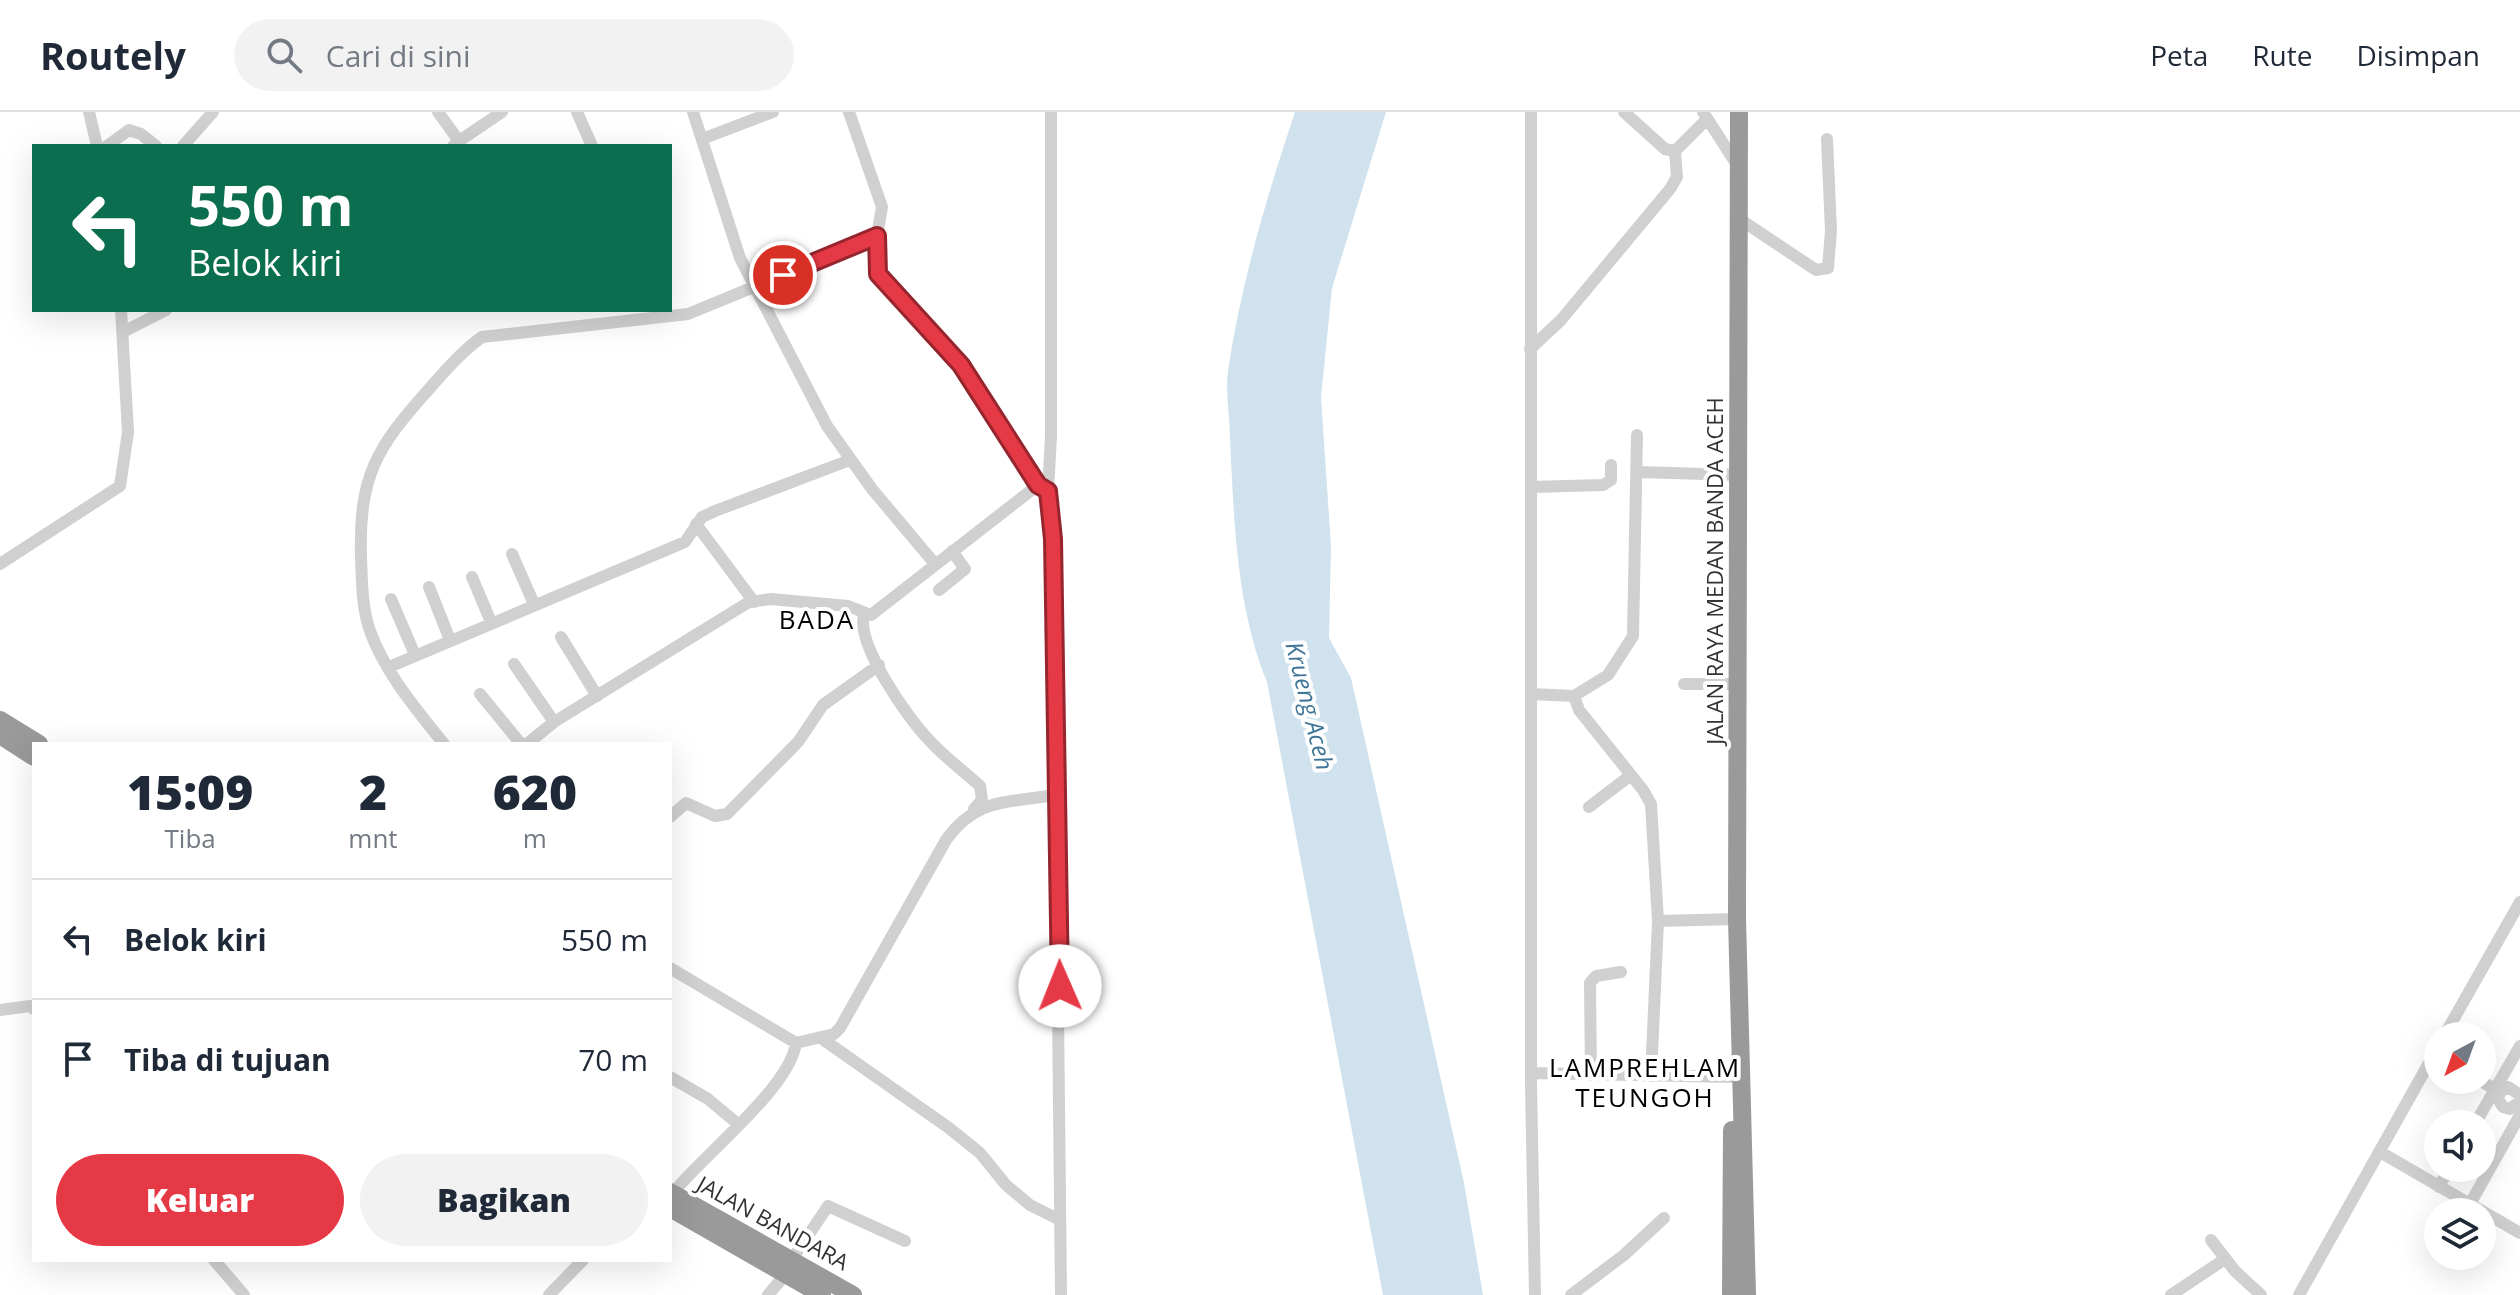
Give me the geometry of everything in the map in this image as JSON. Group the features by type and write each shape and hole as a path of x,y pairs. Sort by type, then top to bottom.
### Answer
{"highway":[{"name":"JALAN RAYA MEDAN BANDA ACEH","path":"1739,112 1737,919 1747,1295"},
{"path":"0,720 36,742"},
{"path":"0,735 32,756"},
{"name":"JALAN RAYA MEDAN BANDA ACEH","path":"1731,1295 1734,1077 1739,1030"},
{"name":"JALAN BANDARA","path":"672,1199 788,1268 822,1295"},
{"name":"JALAN BANDARA","path":"788,1268 853,1295"}],"street":[{"path":"89,112 97,144"},
{"path":"185,144 213,112"},
{"path":"438,112 456,143 502,112"},
{"path":"577,112 591,144"},
{"path":"693,112 726,218 755,288 827,426 850,460 935,564"},
{"path":"702,139 773,112"},
{"path":"849,112 882,207 877,236 878,274 961,365 1043,488"},
{"path":"1051,112 1051,436 1043,488 1053,539 1061,1295"},
{"path":"1531,112 1531,1073 1535,1295"},
{"path":"1624,112 1665,149 1675,151"},
{"path":"1530,349 1561,320 1670,189 1677,177 1675,151 1704,116 1739,168"},
{"path":"110,144 129,130 141,134 154,144"},
{"path":"1738,218 1816,270 1828,268 1831,231 1827,139"},
{"path":"443,742 389,667 370,630 363,603 363,493 389,437 461,354 489,335 688,314 877,236"},
{"path":"1,561 120,486 128,432 125,331 121,312"},
{"path":"125,331 162,312"},
{"path":"1531,694 1574,696 1608,675 1633,636 1637,435"},
{"path":"389,667 685,542 696,524 715,511 850,460"},
{"path":"1531,487 1603,485 1611,480 1611,465"},
{"path":"1638,472 1739,475"},
{"path":"527,742 554,722 754,602 771,599 848,606 864,615 871,615 952,551 1043,488"},
{"path":"696,524 754,602"},
{"path":"939,590 965,569 952,551"},
{"path":"512,554 534,604"},
{"path":"472,577 491,622"},
{"path":"429,587 450,640"},
{"path":"391,599 415,655"},
{"path":"672,969 796,1043 834,1034 946,840 982,800 980,786 926,738 879,665 862,631 864,615"},
{"path":"561,637 597,696"},
{"path":"514,664 554,722"},
{"path":"672,815 686,803 715,816 727,814 798,742 823,705 879,665"},
{"path":"1684,684 1739,684"},
{"path":"480,694 522,742"},
{"path":"1574,696 1579,710 1651,804 1658,921 1651,1076"},
{"path":"1589,807 1631,775"},
{"path":"972,811 1055,795"},
{"path":"2452,1022 2520,902"},
{"path":"1658,921 1737,919"},
{"path":"1591,1075 1590,983 1596,976 1621,972"},
{"path":"0,1010 32,1008"},
{"path":"821,1038 949,1128 980,1153 1006,1185 1030,1205 1060,1220"},
{"path":"672,1197 766,1098 796,1043"},
{"path":"2484,1110 2520,1046"},
{"path":"1531,1073 1734,1077"},
{"path":"2299,1295 2424,1074"},
{"path":"672,1078 708,1099 738,1124"},
{"path":"2497,1090 2503,1107 2514,1108 2520,1101"},
{"path":"2473,1198 2520,1115"},
{"path":"2380,1152 2459,1198"},
{"path":"2439,1187 2442,1182"},
{"path":"768,1295 828,1206 905,1241"},
{"path":"1571,1295 1624,1255 1664,1218"},
{"path":"2496,1219 2520,1232"},
{"path":"2211,1240 2225,1259 2261,1295"},
{"path":"2171,1295 2225,1259"},
{"path":"216,1262 244,1295"},
{"path":"549,1295 581,1262"}],"water":[{"name":"Krueng Aceh","path":"1295,112 1386,112 1332,288 1321,397 1331,546 1329,638 1351,678 1464,1183 1483,1295 1383,1295 1267,682 1249,623 1238,562 1228,371 1256,240"}],"district":[{"name":"BADA","path":"817,620"},
{"name":"LAMPREHLAM TEUNGOH","path":"1645,1083"}],"route":[{"path":"783,275 877,236 878,274 911,306 961,365 1038,485 1048,491 1053,539 1060,986"}]}
